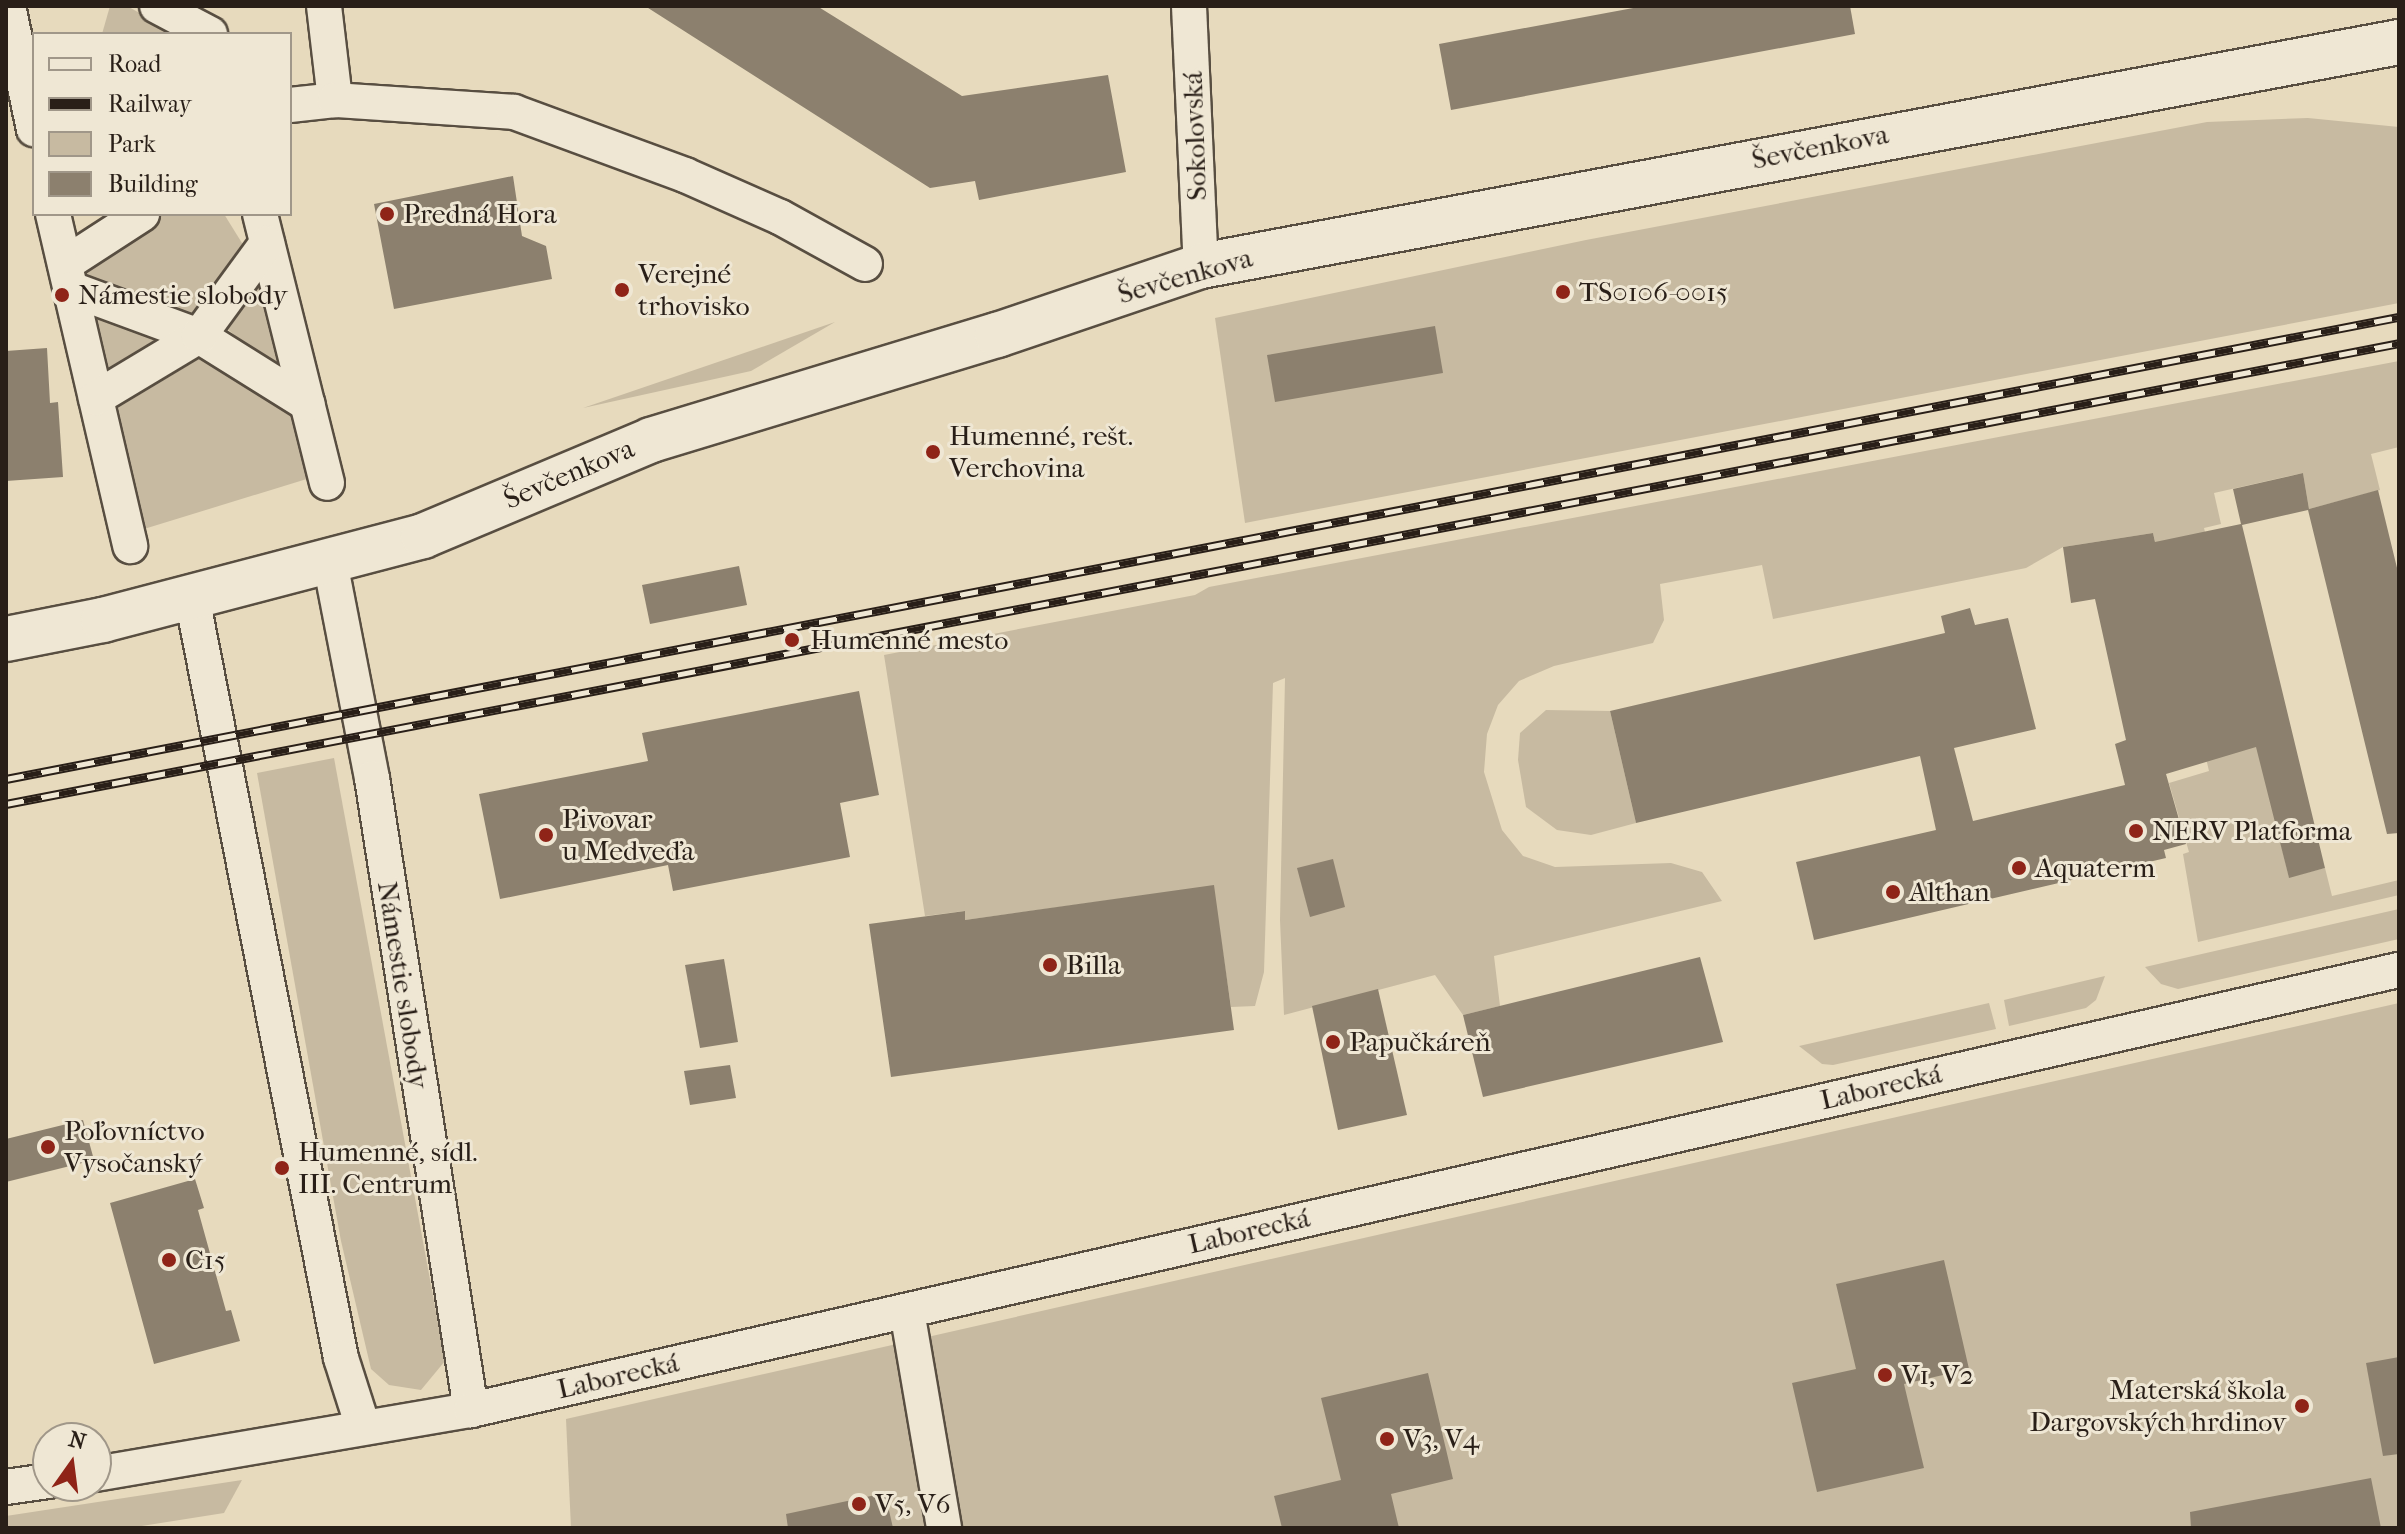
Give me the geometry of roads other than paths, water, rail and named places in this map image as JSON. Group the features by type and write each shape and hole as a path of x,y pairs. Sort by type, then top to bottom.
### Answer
{"main road":[{"name":"Ševčenkova","path":"6,639 192,598 423,536 651,440 997,335 1201,266 2399,42"}],"street":[{"path":"8,6 30,96"},
{"path":"157,6 206,32"},
{"path":"209,6 216,32"},
{"path":"324,6 335,100"},
{"name":"Sokolovská","path":"1189,6 1201,266"},
{"path":"292,105 335,100 514,112 685,175 780,217 865,264"},
{"path":"53,216 130,546"},
{"path":"68,277 140,216"},
{"path":"96,398 199,336 264,228"},
{"path":"264,228 327,483"},
{"path":"68,277 199,336 308,404"},
{"name":"Námestie slobody","path":"330,562 372,778 471,1410"},
{"path":"192,598 341,1358 363,1427"},
{"name":"Laborecká","path":"112,1471 471,1410 2399,970"},
{"path":"907,1311 944,1528"},
{"path":"6,1487 32,1483"}],"railway":[{"path":"6,779 2399,317"},
{"path":"6,804 2399,343"}],"place":[{"name":"Predná Hora","path":"387,214"},
{"name":"Verejné trhovisko","path":"622,290"},
{"name":"TS0106-0015","path":"1563,292"},
{"name":"Námestie slobody","path":"62,295"},
{"name":"Humenné, rešt. Verchovina","path":"933,452"},
{"name":"Humenné mesto","path":"792,640"},
{"name":"NERV Platforma","path":"2136,831"},
{"name":"Pivovar u Medveďa","path":"546,835"},
{"name":"Aquaterm","path":"2019,868"},
{"name":"Althan","path":"1893,892"},
{"name":"Billa","path":"1050,965"},
{"name":"Papučkáreň","path":"1333,1042"},
{"name":"Poľovníctvo Vysočanský","path":"48,1147"},
{"name":"Humenné, sídl. III. Centrum","path":"282,1168"},
{"name":"C15","path":"169,1260"},
{"name":"V1, V2","path":"1885,1375"},
{"name":"Materská škola Dargovských hrdinov","path":"2302,1406"},
{"name":"V3, V4","path":"1387,1439"},
{"name":"V5, V6","path":"859,1504"}]}
